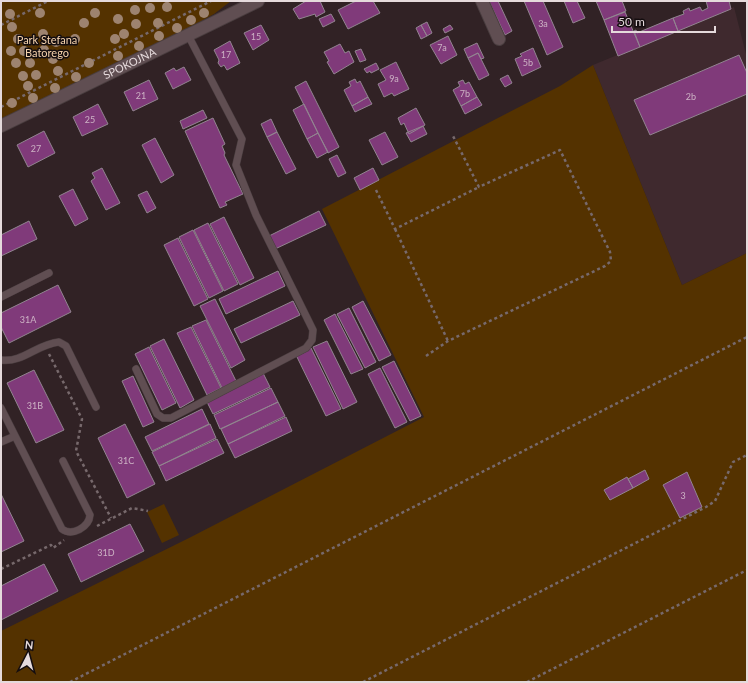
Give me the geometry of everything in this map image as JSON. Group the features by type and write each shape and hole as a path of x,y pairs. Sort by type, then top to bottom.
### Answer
{"street":[{"name":"SPOKOJNA","path":"1,126 258,1"},
{"path":"482,1 499,39"}],"lane":[{"path":"136,369 157,414 163,418 171,418 306,348 312,340 313,330 256,215 236,165 242,139 188,35"},
{"path":"1,297 49,274"},
{"path":"1,360 11,362 44,345 59,342 66,346 96,408"},
{"path":"1,408 62,529 66,532 71,532 79,529 90,521 90,515 63,461"},
{"path":"1,442 15,436"}],"path":[{"path":"1,25 48,1"},
{"path":"1,107 211,1"},
{"path":"452,134 479,187"},
{"path":"395,229 479,187 560,150 610,252 611,261 605,266 448,341 426,356"},
{"path":"376,190 448,341"},
{"path":"70,682 747,337"},
{"path":"44,345 82,419 76,451 111,518"},
{"path":"363,682 706,507 715,501 733,462 747,455"},
{"path":"90,521 97,526 132,508 148,511"},
{"path":"1,569 51,545 52,548 64,542 66,532"},
{"path":"527,682 747,570"}],"shaded area":[{"path":"734,7 747,58 747,253 682,285 593,65"}],"green space":[{"name":"Park Stefana Batorego","path":"1,1 231,1 214,14 176,35 1,119"},
{"path":"593,65 682,285 747,253 747,682 1,682 1,631 189,538 424,417 322,209 560,86"},
{"path":"164,504 179,535 162,543 147,512"}],"building":[{"path":"306,1 320,1 325,12 316,17 315,14 299,19 293,9"},
{"path":"356,1 373,1 380,13 348,29 338,10"},
{"path":"489,1 498,1 512,31 505,35"},
{"path":"524,1 543,1 563,47 547,55"},
{"path":"564,1 577,1 585,18 573,23"},
{"path":"596,1 622,1 626,11 604,20"},
{"path":"706,1 729,1 731,9 678,31 673,18 684,14 683,11 689,8 690,11 700,7 702,11 708,8"},
{"path":"625,12 640,47 618,56 604,20"},
{"path":"331,14 335,21 323,27 319,19"},
{"path":"673,18 678,31 640,47 634,31 636,30 637,33"},
{"path":"427,22 432,33 427,36 421,25"},
{"path":"261,25 269,40 253,50 244,33"},
{"path":"421,25 427,36 421,39 416,28"},
{"path":"450,25 453,29 445,33 443,29"},
{"path":"448,36 457,55 441,64 430,45"},
{"path":"230,41 240,63 227,70 224,65 221,67 218,63 219,60 214,50"},
{"path":"477,43 484,58 481,59 478,53 468,58 464,49"},
{"path":"340,44 345,53 349,51 354,62 334,74 327,62 329,61 324,52"},
{"path":"533,48 541,67 522,76 515,59 522,56 520,54"},
{"path":"361,49 366,60 360,62 355,51"},
{"path":"478,53 489,75 479,80 468,58"},
{"path":"739,55 747,73 747,94 650,135 634,100"},
{"path":"396,62 409,89 394,96 392,93 384,97 378,84 386,80 380,70"},
{"path":"376,63 379,69 371,73 370,71 367,73 364,69"},
{"path":"184,67 191,80 173,89 165,73 174,68 176,71"},
{"path":"508,75 512,83 505,87 500,79"},
{"path":"355,79 357,83 360,81 368,97 352,106 344,90 351,86 349,82"},
{"path":"149,80 158,99 133,111 124,92"},
{"path":"463,80 465,84 469,82 477,97 461,106 453,90 460,86 458,82"},
{"path":"306,81 339,147 328,153 295,87"},
{"path":"368,97 372,104 355,112 352,106"},
{"path":"477,97 482,105 465,114 461,106"},
{"path":"98,104 108,124 82,136 73,117"},
{"path":"304,104 318,133 307,139 293,110"},
{"path":"416,108 425,125 409,134 404,123 401,125 398,118"},
{"path":"203,110 207,118 183,129 180,121"},
{"path":"213,118 225,144 222,146 225,153 224,155 243,194 225,202 227,205 220,208 185,131"},
{"path":"271,119 277,132 267,137 261,124"},
{"path":"423,126 427,134 411,142 406,133"},
{"path":"44,131 55,153 28,167 17,145"},
{"path":"277,132 296,169 286,174 267,137"},
{"path":"385,132 398,157 382,165 369,140"},
{"path":"318,133 328,152 317,158 307,139"},
{"path":"155,138 174,175 161,183 142,145"},
{"path":"337,155 346,173 338,177 329,159"},
{"path":"102,168 120,203 106,210 91,181 95,178 92,173"},
{"path":"373,168 379,180 360,190 354,178"},
{"path":"73,189 88,219 75,226 59,196"},
{"path":"147,191 156,208 147,213 138,195"},
{"path":"319,211 326,225 275,249 269,236"},
{"path":"224,217 254,278 240,285 210,224"},
{"path":"29,221 37,239 1,256 1,235"},
{"path":"208,223 238,284 224,291 194,230"},
{"path":"193,230 223,291 209,298 179,237"},
{"path":"178,238 208,299 194,306 164,245"},
{"path":"278,271 285,286 226,314 219,299"},
{"path":"58,285 71,312 9,343 1,327 1,313"},
{"path":"215,299 245,360 231,368 200,306"},
{"path":"293,301 300,315 241,343 234,329"},
{"path":"363,301 391,355 379,361 352,307"},
{"path":"349,308 376,362 365,368 337,314"},
{"path":"335,314 363,369 351,374 324,320"},
{"path":"206,320 236,381 222,388 192,326"},
{"path":"191,327 221,388 207,395 177,333"},
{"path":"164,339 194,400 180,408 150,346"},
{"path":"327,341 357,402 343,409 313,347"},
{"path":"149,347 176,403 162,410 135,354"},
{"path":"311,348 341,409 326,416 296,355"},
{"path":"394,361 421,416 410,421 382,367"},
{"path":"380,368 407,422 395,428 368,374"},
{"path":"34,370 64,430 36,443 7,383"},
{"path":"263,373 270,387 213,414 206,400"},
{"path":"133,376 154,422 143,427 122,381"},
{"path":"271,388 278,402 220,429 214,415"},
{"path":"278,402 285,416 228,444 221,429"},
{"path":"202,409 209,424 152,451 145,437"},
{"path":"286,417 292,431 235,458 228,444"},
{"path":"125,424 155,484 127,498 98,438"},
{"path":"210,424 216,438 159,466 152,452"},
{"path":"217,439 224,453 166,481 159,466"},
{"path":"645,470 649,479 633,488 628,479"},
{"path":"687,472 702,507 680,518 663,485"},
{"path":"627,477 633,488 610,500 604,490"},
{"path":"1,494 24,541 1,552"},
{"path":"130,524 144,551 81,582 68,554"},
{"path":"44,564 58,591 1,620 1,586"}]}
